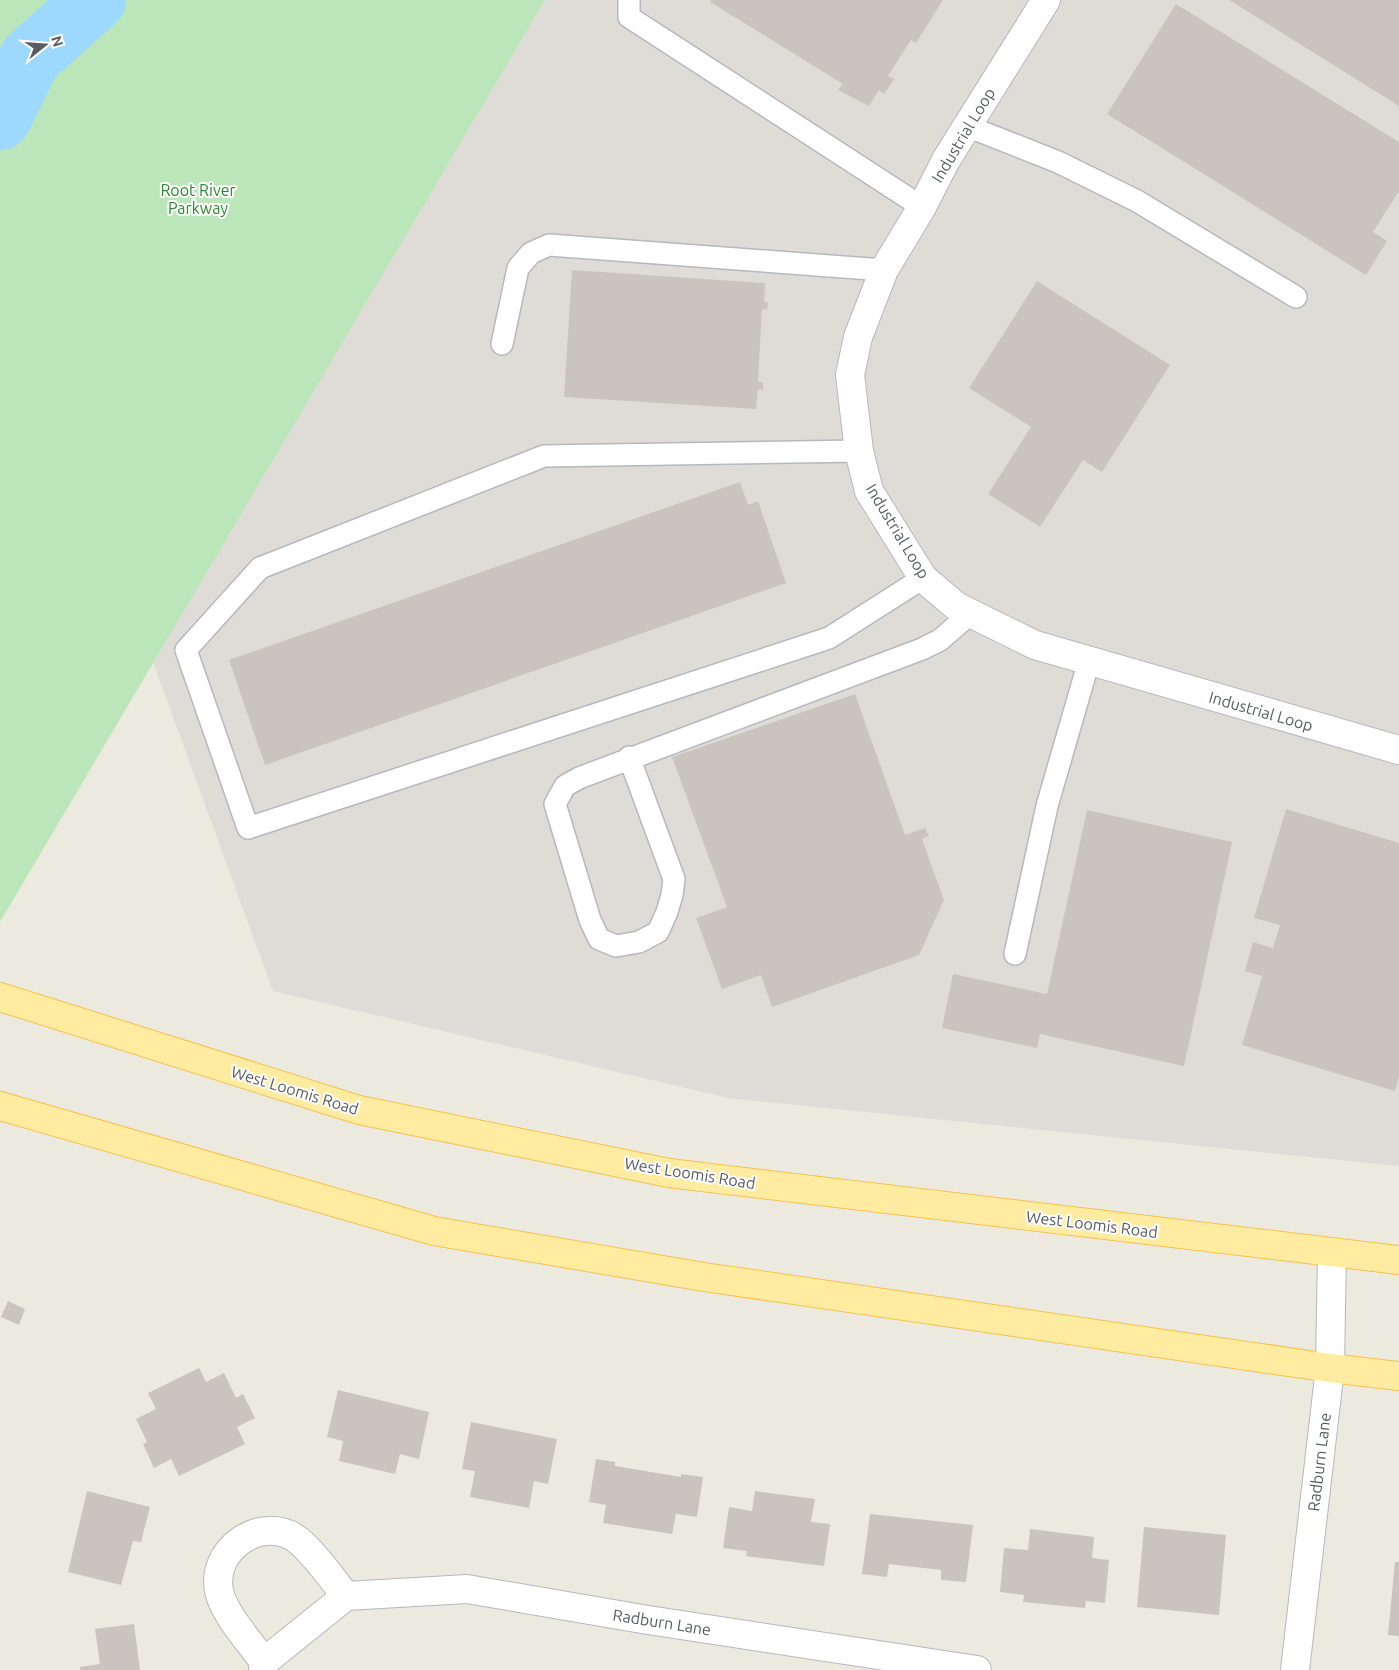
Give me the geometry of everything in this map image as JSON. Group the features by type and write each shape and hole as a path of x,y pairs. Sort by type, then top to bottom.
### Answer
{"main road":[{"name":"West Loomis Road","path":"0,997 359,1110 669,1173 1399,1260"},
{"path":"0,1106 434,1231 714,1279 1330,1368 1399,1376"}],"street":[{"name":"Industrial Loop","path":"1046,0 946,160 922,207 884,270 858,337 850,375 859,451 869,491 923,578 956,606 970,614 1035,645 1399,750"},
{"name":"Radburn Lane","path":"1295,1670 1330,1368 1332,1253"},
{"path":"279,1532 298,1541 346,1596 264,1666 220,1595 218,1574 226,1554 238,1540 258,1533 279,1532"},
{"name":"Radburn Lane","path":"346,1596 467,1589 648,1620 977,1670"}],"lane":[{"path":"629,0 629,17 922,207"},
{"path":"967,126 1058,162 1136,201 1296,296"},
{"path":"502,344 518,268 531,253 549,245 884,270"},
{"path":"859,451 544,456 260,568 186,650 248,828 829,638 923,578"},
{"path":"629,758 674,879 667,912 658,932 639,942 616,946 599,939 590,920 555,804 565,786 629,758 922,649 940,640 970,614"},
{"path":"1015,954 1047,806 1089,661"}],"shaded area":[{"path":"545,0 1399,0 1399,1166 728,1098 273,991 153,662"}],"green space":[{"name":"Root River Parkway","path":"0,0 545,0 0,922"}],"building":[{"path":"711,0 943,0 916,43 911,40 888,76 894,79 884,94 879,90 869,106 838,90 843,84 710,2"},
{"path":"1229,0 1399,0 1399,106"},
{"path":"1176,4 1399,142 1399,191 1373,232 1387,241 1366,275 1107,114"},
{"path":"572,270 765,283 764,302 768,302 767,310 762,309 758,382 763,382 763,390 758,389 756,409 564,397"},
{"path":"1037,281 1170,365 1102,472 1083,460 1040,527 988,494 1031,427 969,388"},
{"path":"740,482 748,505 758,501 786,583 265,765 229,660"},
{"path":"855,694 905,835 925,828 929,836 922,839 944,900 919,955 772,1007 761,975 722,989 696,918 727,907 672,757"},
{"path":"1286,809 1399,843 1399,1076 1395,1091 1242,1045 1262,976 1245,971 1253,942 1273,948 1280,925 1254,918"},
{"path":"1087,810 1232,842 1184,1066 1040,1034 1037,1048 942,1028 953,974 1047,994"},
{"path":"8,1301 25,1309 19,1325 1,1317"},
{"path":"199,1368 206,1382 224,1373 236,1398 243,1394 255,1418 237,1427 245,1444 179,1476 171,1459 154,1468 143,1444 147,1442 136,1419 156,1409 148,1393"},
{"path":"338,1390 429,1412 419,1459 400,1454 395,1474 339,1461 343,1441 327,1437"},
{"path":"471,1422 557,1439 548,1484 534,1481 529,1508 470,1497 475,1471 462,1469"},
{"path":"596,1459 615,1462 615,1466 681,1477 681,1474 703,1477 697,1517 676,1514 672,1534 603,1523 606,1505 589,1502"},
{"path":"87,1491 150,1507 141,1542 133,1541 121,1585 68,1572"},
{"path":"755,1491 815,1499 811,1522 830,1524 824,1566 746,1556 747,1551 723,1548 729,1507 752,1511"},
{"path":"870,1514 973,1525 966,1582 941,1580 941,1570 889,1564 887,1577 862,1574"},
{"path":"1144,1527 1226,1535 1219,1615 1137,1607"},
{"path":"1030,1529 1094,1537 1092,1558 1109,1560 1105,1603 1086,1601 1085,1608 1023,1602 1024,1595 1000,1592 1004,1548 1028,1550"},
{"path":"1395,1562 1399,1562 1399,1636 1388,1635"},
{"path":"134,1624 140,1670 80,1670 80,1667 100,1664 95,1629"}],"waterway":[{"path":"0,119 30,58 95,0"}]}
